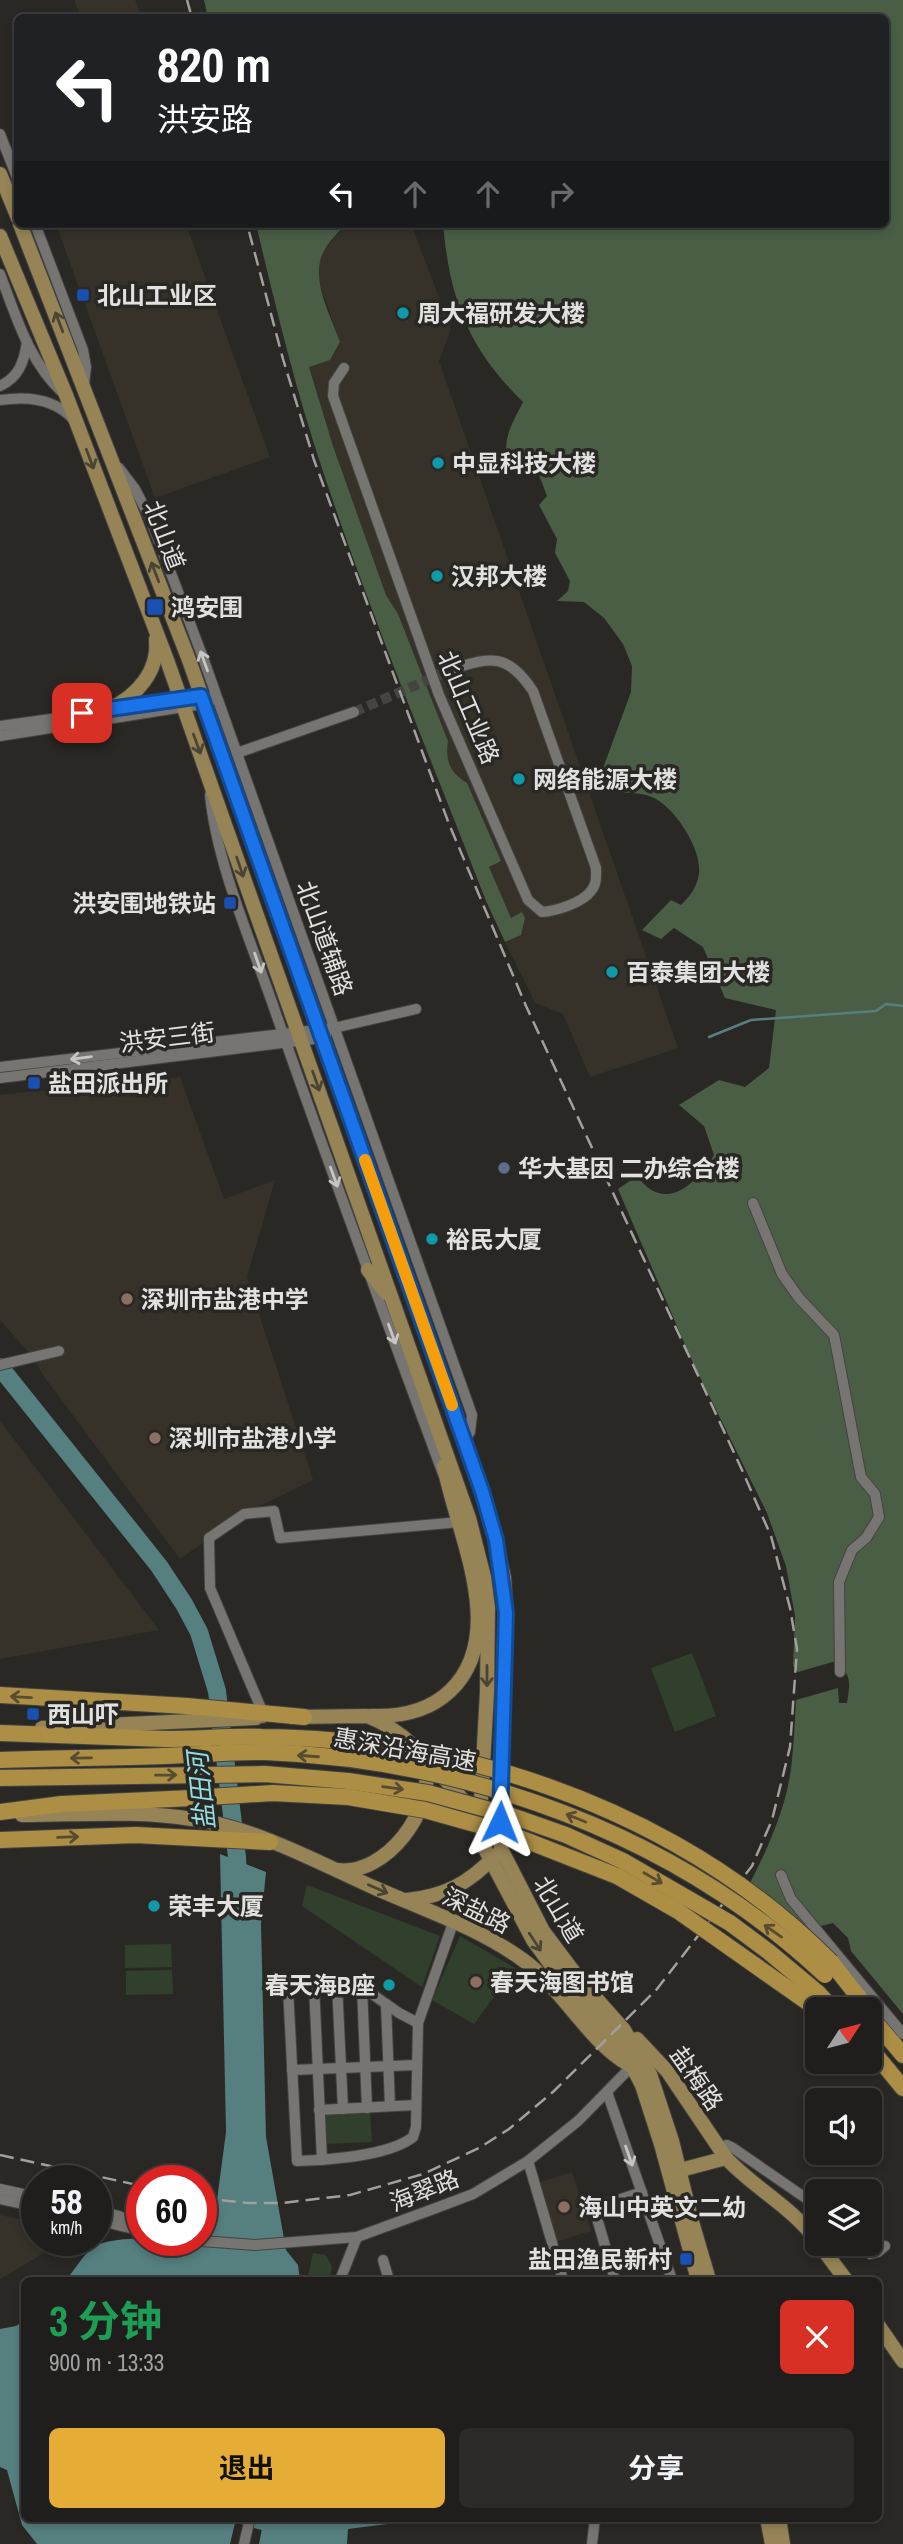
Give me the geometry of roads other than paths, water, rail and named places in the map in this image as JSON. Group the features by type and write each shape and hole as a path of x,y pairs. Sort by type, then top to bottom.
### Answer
{"highway":[{"path":"0,1695 193,1711 237,1711 261,1716 304,1717"},
{"path":"0,1732 166,1740 263,1737 353,1742 434,1753 532,1781 581,1797 699,1857 770,1907 854,1997"},
{"name":"惠深沿海高速","path":"0,1760 264,1752 350,1759 430,1772 514,1794 632,1841 739,1907 828,1969 852,1997"},
{"name":"惠深沿海高速","path":"0,1778 265,1774 428,1793 512,1816 566,1835 623,1861 730,1923 769,1952 810,1997"},
{"path":"0,1813 62,1804 273,1793 348,1797 425,1810 507,1833 627,1882 678,1911 807,1997"},
{"path":"0,1840 213,1830 270,1842"},
{"path":"882,2029 903,2055"},
{"path":"882,2062 901,2085"},
{"path":"882,2067 901,2085"}],"main road":[{"path":"0,174 14,208"},
{"name":"北山道","path":"22,228 208,700 496,1540 505,1596 507,1632 501,1849 543,1931 579,1979 624,2030 653,2083 673,2141 674,2171 697,2277"},
{"name":"北山道","path":"0,236 66,395 156,630 469,1518 486,1593 487,1692 481,1820 484,1847 533,1940 613,2037 632,2066 674,2171 708,2277"},
{"path":"110,709 134,694 147,678 155,658 156,630"},
{"path":"369,1270 395,1305"},
{"path":"304,1717 397,1715 422,1709 453,1688 468,1667 476,1641 476,1606 471,1564 448,1486 435,1420"},
{"path":"0,1732 193,1711 261,1716"},
{"path":"367,1716 390,1728 421,1754 481,1820 501,1849 467,1880 446,1892 403,1900"},
{"path":"333,1870 356,1869 376,1861 391,1851 403,1838 418,1811 425,1790 426,1769 421,1754"},
{"path":"0,1813 170,1816 213,1830"},
{"name":"深盐路","path":"270,1842 499,1944 543,1976 614,2055 632,2066"},
{"path":"543,1976 583,2003"},
{"name":"盐梅路","path":"624,2030 668,2072 722,2153 805,2227"},
{"path":"674,2171 722,2153"},
{"name":"盐梅路","path":"828,2256 844,2277"},
{"path":"882,2331 903,2361"},
{"path":"768,2522 772,2544"},
{"path":"780,2522 783,2544"}],"street":[{"path":"0,134 14,170"},
{"path":"37,228 83,349 86,367 84,386"},
{"path":"0,274 27,342 44,374 66,395"},
{"path":"0,386 16,375 21,367 27,342"},
{"name":"北山工业路","path":"344,368 334,383 333,396 439,695 528,900 542,912 581,899 591,892 596,881 596,869 533,691 524,677 510,665 495,659 481,660 453,669"},
{"path":"0,400 21,398 44,401 68,412 76,421"},
{"path":"0,736 208,700"},
{"name":"北山道辅路","path":"208,700 237,753 472,1415 470,1432 464,1441"},
{"path":"0,726 110,709 183,704"},
{"path":"237,753 354,712"},
{"path":"209,779 219,845 285,1039 448,1486"},
{"path":"321,1034 334,1028 416,1009"},
{"name":"洪安三街","path":"0,1078 321,1034"},
{"name":"洪安三街","path":"0,1067 285,1039"},
{"path":"753,1203 782,1274 799,1298 834,1335 861,1477 875,1494 879,1517 866,1538 852,1550 839,1582 840,1672"},
{"path":"0,1366 58,1351"},
{"path":"261,1716 210,1588 209,1538 244,1514 274,1511 280,1538 460,1522"},
{"path":"781,1875 791,1899 903,2034"},
{"path":"418,2023 355,1982 288,1988 297,2161 378,2151 413,2137 416,2127 418,2023 453,1923"},
{"path":"337,1984 343,2109"},
{"path":"314,1985 322,2160"},
{"path":"362,1987 367,2108"},
{"path":"386,2004 390,2106"},
{"path":"292,2070 416,2065"},
{"name":"海翠路","path":"217,2242 255,2245 357,2237 472,2194 528,2161 578,2121 632,2066"},
{"path":"607,2092 671,2277"},
{"path":"319,2110 416,2105"},
{"path":"722,2153 727,2145 733,2148 805,2198"},
{"path":"528,2161 562,2277"},
{"path":"0,2189 21,2194"},
{"path":"614,2277 594,2208 642,2192"},
{"path":"0,2199 21,2204"},
{"path":"341,2277 357,2237"},
{"path":"882,2249 886,2246"},
{"path":"383,2260 388,2277"},
{"path":"592,2544 595,2522"}],"water":[{"path":"220,1854 266,1872 261,1924 266,2137 286,2250 298,2265 300,2277 68,2277 84,2256 112,2256 112,2241 115,2240 126,2239 126,2256 217,2256 217,2200 226,2132"},
{"path":"21,2323 21,2521 7,2470 0,2467 0,2329"},
{"path":"21,2522 243,2522 235,2523 230,2544 37,2544"},
{"path":"263,2522 403,2522 348,2529 347,2544 259,2544"}],"waterway":[{"path":"709,1037 751,1020 876,1011 886,1004 903,1006"},
{"name":"盐田河","path":"0,1367 159,1566 199,1632 217,1691 238,1884"},
{"path":"251,2522 262,2525"}],"tunnel":[{"path":"354,712 453,669"}],"railway":[{"path":"187,0 191,14"},
{"path":"217,2200 282,2203 350,2195 423,2174 479,2148 509,2129 554,2091 657,1989 752,1866 772,1820 790,1747 797,1649 790,1608 771,1536 526,1006 449,824 314,460 283,359 248,228"},
{"path":"0,2155 126,2183"}],"place":[{"name":"北山工业区","path":"83,295"},
{"name":"周大福研发大楼","path":"403,313"},
{"name":"中显科技大楼","path":"438,463"},
{"name":"汉邦大楼","path":"437,576"},
{"name":"鸿安围","path":"155,607"},
{"name":"网络能源大楼","path":"519,779"},
{"name":"洪安围地铁站","path":"230,903"},
{"name":"百泰集团大楼","path":"612,972"},
{"name":"盐田派出所","path":"34,1083"},
{"name":"华大基因 二办综合楼","path":"504,1168"},
{"name":"裕民大厦","path":"432,1239"},
{"name":"深圳市盐港中学","path":"127,1299"},
{"name":"深圳市盐港小学","path":"155,1438"},
{"name":"西山吓","path":"33,1714"},
{"name":"荣丰大厦","path":"154,1906"},
{"name":"春天海图书馆","path":"476,1982"},
{"name":"春天海B座","path":"389,1985"},
{"name":"海山中英文二幼","path":"564,2207"},
{"name":"盐田渔民新村","path":"686,2259"}]}
